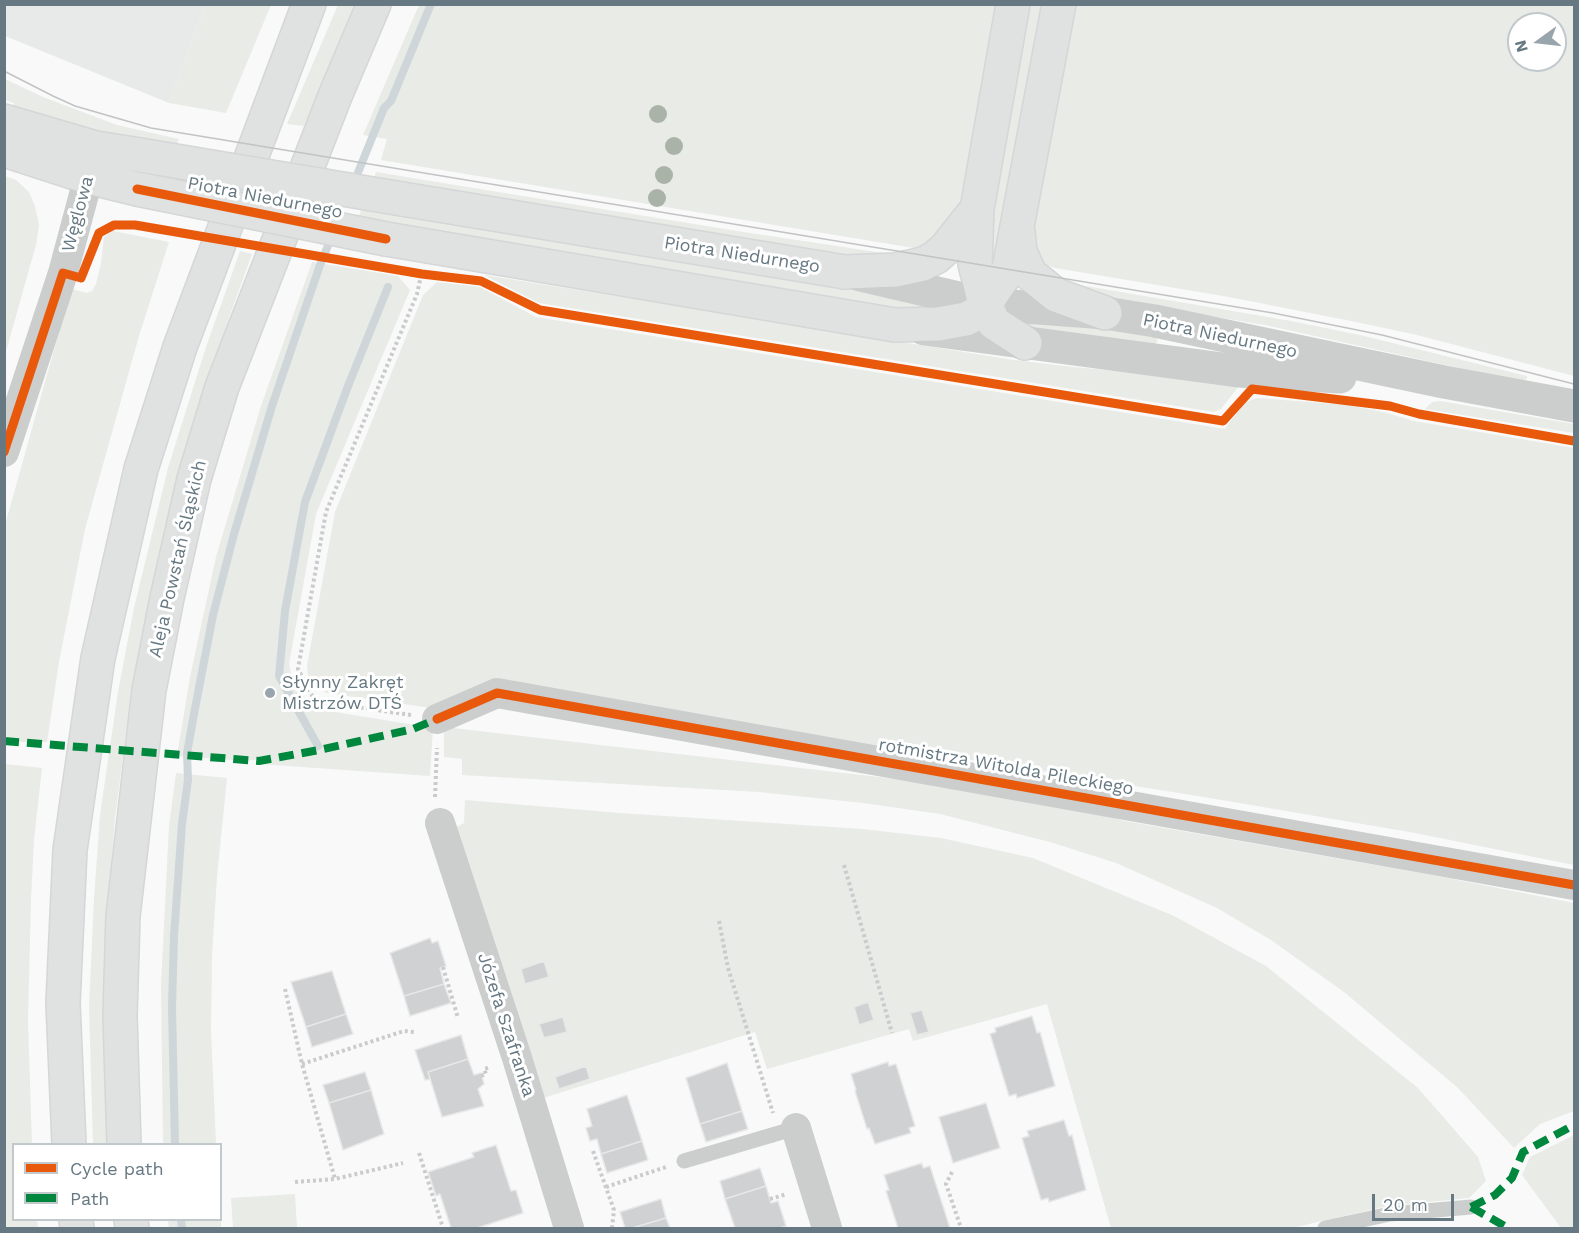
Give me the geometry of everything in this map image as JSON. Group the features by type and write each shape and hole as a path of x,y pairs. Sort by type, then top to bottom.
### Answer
{"main road":[{"path":"69,1143 63,1003 70,850 98,658 141,469 176,358 309,4"},
{"name":"Aleja Powstań Śląskich","path":"124,1143 120,1016 123,916 149,690 167,598 194,479 222,387 335,96 374,4"},
{"path":"1013,4 977,209 975,264 994,323 1025,343"},
{"path":"895,325 938,324 966,319 976,314 986,304 1009,269 1059,4"},
{"name":"Piotra Niedurnego","path":"4,121 92,163 137,189 386,239 895,325"},
{"name":"Piotra Niedurnego","path":"4,150 92,163 140,155 845,272"},
{"path":"845,272 895,270 923,264 946,248 977,209"},
{"path":"1017,218 1020,252 1030,274 1056,295 1105,313"}],"street":[{"name":"Węglowa","path":"4,452 63,273 92,163"},
{"name":"Piotra Niedurnego","path":"845,272 986,304 1105,313 1155,321 1444,382 1575,406"},
{"name":"Piotra Niedurnego","path":"895,325 1238,371 1444,382"},
{"name":"rotmistrza Witolda Pileckiego","path":"437,719 497,693 1575,885"},
{"name":"Józefa Szafranka","path":"440,823 517,1058 569,1228"},
{"path":"788,1131 827,1228"}],"lane":[{"path":"684,1161 788,1131"},
{"path":"1325,1228 1389,1214 1471,1207"}],"path":[{"path":"426,274 326,512 298,669 315,701 437,719 435,801 440,811 440,823"},
{"path":"844,865 892,1034"},
{"path":"719,921 731,979 788,1131"},
{"path":"443,967 458,1018"},
{"path":"285,989 302,1064 335,1179"},
{"path":"302,1064 404,1031 414,1032"},
{"path":"593,1151 614,1210 612,1228"},
{"path":"419,1153 443,1228"},
{"path":"606,1187 684,1161"},
{"path":"295,1182 335,1179 403,1162"},
{"path":"952,1172 946,1184 961,1228"}],"shaded area":[{"path":"4,5 205,5 169,103 5,36"},
{"path":"205,5 271,5 226,113 169,103"},
{"path":"338,5 354,5 304,126 287,124"},
{"path":"419,5 999,5 962,207 926,250 381,160 387,139 363,135"},
{"path":"1029,5 1045,5 999,262 984,259"},
{"path":"1072,5 1574,5 1574,376 1417,335 1356,322 1229,297 1055,268 1045,265 1039,258 1032,237"},
{"path":"5,79 43,97 117,125 179,139 177,145 87,132 11,115 14,103 5,100"},
{"path":"376,172 910,257 870,261 374,179"},
{"path":"5,176 16,180 29,192 39,225 36,245 5,355"},
{"path":"362,208 961,306 936,316 356,223"},
{"path":"113,231 169,242 139,336 85,529 59,662 47,742 5,742 5,525 71,289 87,293 92,291 101,263 104,237"},
{"path":"240,251 252,254 231,312 181,472 147,613 131,695 115,818 108,903 103,1010 108,1143 93,1143 89,1007 100,815 118,692 134,608 168,468 206,347"},
{"path":"312,262 398,276 410,290 316,514 289,664 291,674 311,708 433,728 430,776 259,764 259,759 246,761 177,756 190,677 216,557 261,406"},
{"path":"484,275 1014,360 1242,382 1221,409 1214,412 539,303"},
{"path":"437,282 480,287 536,317 1225,429 1244,403 1257,398 1348,405 1414,421 1574,448 1574,865 1415,833 1216,799 683,717 498,686 438,709 327,693 319,689 308,675 307,666 335,512 423,295"},
{"path":"1074,284 1360,335 1527,376 1527,379 1518,381 1265,325 1082,295"},
{"path":"1007,314 1155,337 1158,341 1155,344 1036,333"},
{"path":"1440,401 1574,424 1574,433 1425,409 1432,402"},
{"path":"444,727 1018,793 1125,821 1432,875 1574,903 1574,1111 1540,1124 1514,1148 1458,1088 1344,992 1271,940 1217,908 1116,863 1050,842 940,814 863,803 759,792 462,775 462,759 444,757"},
{"path":"5,764 42,768 34,840 31,899 28,1022 32,1143 12,1143 12,1221 37,1221 38,1228 5,1228"},
{"path":"176,773 227,778 212,955 211,1031 216,1143 163,1143 161,985 169,826"},
{"path":"465,800 862,829 941,838 1033,858 1174,916 1266,966 1418,1088 1478,1157 1486,1181 1469,1198 1387,1206 1292,1228 1111,1228 1047,1004 913,1041 909,1029 767,1069 755,1032 543,1098 457,827 464,823"},
{"path":"1574,1135 1574,1228 1561,1228 1522,1175 1530,1157"},
{"path":"295,1194 297,1228 233,1228 231,1198"},
{"path":"168,1221 221,1221 221,1228 169,1228"}],"building":[{"path":"430,938 432,943 438,941 446,966 440,968 444,984 404,996 390,953"},
{"path":"544,961 549,977 525,984 521,969"},
{"path":"332,971 346,1014 306,1027 291,982"},
{"path":"444,984 451,1003 410,1016 404,996"},
{"path":"868,1002 874,1020 859,1025 854,1007"},
{"path":"922,1010 929,1032 917,1035 910,1013"},
{"path":"346,1014 353,1034 312,1047 306,1027"},
{"path":"1032,1016 1037,1033 1040,1032 1055,1086 1017,1098 1016,1094 1009,1096 990,1034 996,1032 995,1028"},
{"path":"563,1017 567,1032 544,1038 539,1024"},
{"path":"461,1035 468,1059 428,1072 430,1079 425,1080 415,1050"},
{"path":"468,1059 474,1075 481,1073 484,1084 478,1089 484,1106 442,1117 428,1072"},
{"path":"888,1062 889,1066 896,1064 915,1126 909,1128 911,1133 875,1144 869,1128 867,1129 851,1074"},
{"path":"727,1063 742,1111 700,1124 686,1078"},
{"path":"586,1066 590,1079 559,1089 555,1077"},
{"path":"365,1072 371,1090 329,1103 323,1085"},
{"path":"371,1090 384,1134 343,1150 329,1103"},
{"path":"627,1095 642,1141 601,1154 597,1139 590,1141 586,1128 592,1126 587,1109"},
{"path":"986,1103 1000,1148 953,1163 939,1117"},
{"path":"742,1111 748,1129 706,1142 700,1124"},
{"path":"1064,1120 1069,1136 1072,1135 1086,1190 1049,1202 1048,1198 1041,1200 1022,1138 1029,1136 1027,1131"},
{"path":"642,1141 648,1160 607,1173 601,1154"},
{"path":"496,1145 511,1191 516,1190 523,1213 477,1228 451,1228 440,1194 436,1196 428,1172 474,1157 472,1153"},
{"path":"922,1163 923,1168 930,1166 950,1228 898,1228 886,1191 889,1190 884,1175"},
{"path":"760,1168 766,1186 725,1199 720,1181"},
{"path":"766,1186 771,1203 778,1201 786,1226 735,1228 725,1199"},
{"path":"661,1199 666,1218 625,1228 620,1212"},
{"path":"666,1218 670,1228 632,1228"}],"waterway":[{"path":"353,185 384,108 391,101 431,4"},
{"path":"175,1143 172,1008 174,936 182,824 188,780 187,753 213,615 234,534 272,406 332,236"},
{"path":"318,746 279,676 285,611 305,502 388,287"},
{"path":"181,1221 182,1228"}],"tram line":[{"path":"4,71 75,106 151,128 1273,313 1382,335 1574,384"}],"marked path":[{"path":"4,741 259,761 413,729 437,719"},
{"path":"1471,1207 1495,1195 1512,1178 1523,1152 1574,1125"},
{"path":"1471,1207 1508,1228"}],"cycle path":[{"path":"137,189 386,239"},
{"path":"4,452 63,273 81,278 99,233 114,225 135,225 422,274 481,281 540,310 1223,421 1252,389 1390,406 1419,414 1574,441"},
{"path":"437,719 497,693 1574,885"}],"place":[{"name":"Słynny Zakręt Mistrzów DTŚ","path":"270,693"}]}
